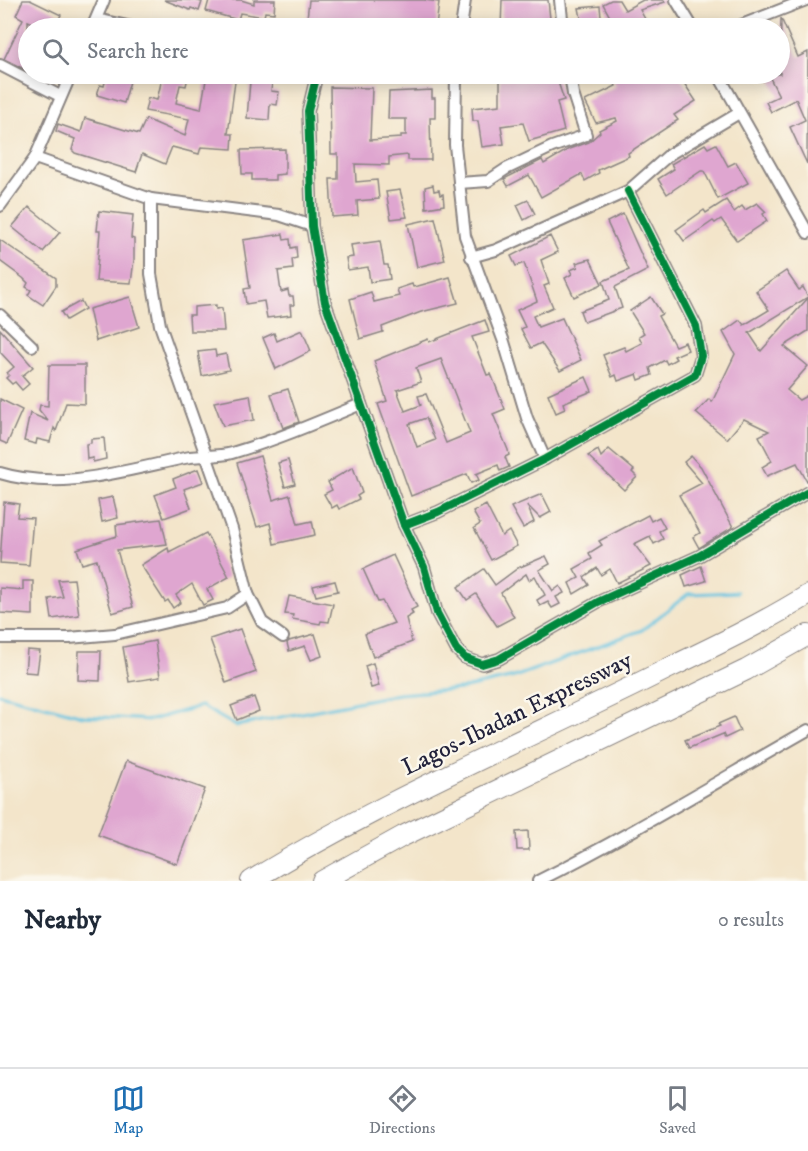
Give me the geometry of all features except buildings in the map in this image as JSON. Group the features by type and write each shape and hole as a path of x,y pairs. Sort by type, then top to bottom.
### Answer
{"highway":[{"name":"Lagos-Ibadan Expressway","path":"251,881 342,828 745,631 808,595"},
{"path":"322,881 403,836 735,676 808,635"}],"street":[{"path":"98,18 105,0"},
{"path":"462,18 465,0"},
{"path":"560,0 562,18"},
{"path":"676,0 687,18"},
{"path":"760,18 806,0"},
{"path":"0,65 18,74"},
{"path":"37,84 60,96"},
{"path":"0,206 35,158 66,84"},
{"path":"315,84 308,111 312,226 325,302 404,525 423,567 437,613 456,649 465,658 482,664 499,659 598,602 699,556 808,492"},
{"path":"456,84 455,144 465,236 504,342 527,418 545,459"},
{"path":"459,183 488,181 543,152 586,135 572,84"},
{"path":"723,84 808,233"},
{"path":"471,257 496,250 628,191 670,154 739,113"},
{"path":"35,158 151,199 279,214 312,226"},
{"path":"404,525 438,513 545,459 695,375 701,356 696,326 628,191"},
{"path":"151,199 153,293 160,325 232,529 248,594 262,622 283,637"},
{"path":"0,315 32,346"},
{"path":"0,473 21,480 74,478 134,471 193,457 229,454 286,435 361,404"},
{"path":"0,638 69,638 115,633 227,608 248,594"},
{"path":"538,881 611,844 676,804 808,730"}],"waterway":[{"path":"0,694 83,716 151,720 201,706 236,726 398,694 461,689 514,677 642,630 688,594 737,592"}],"cycle path":[{"path":"315,84 308,111 312,226 325,302 404,525 424,567 437,613 456,649 465,658 482,664 499,659 598,602 699,556 808,492"},
{"path":"404,525 438,512 545,459 695,375 701,356 696,326 628,191"}]}
